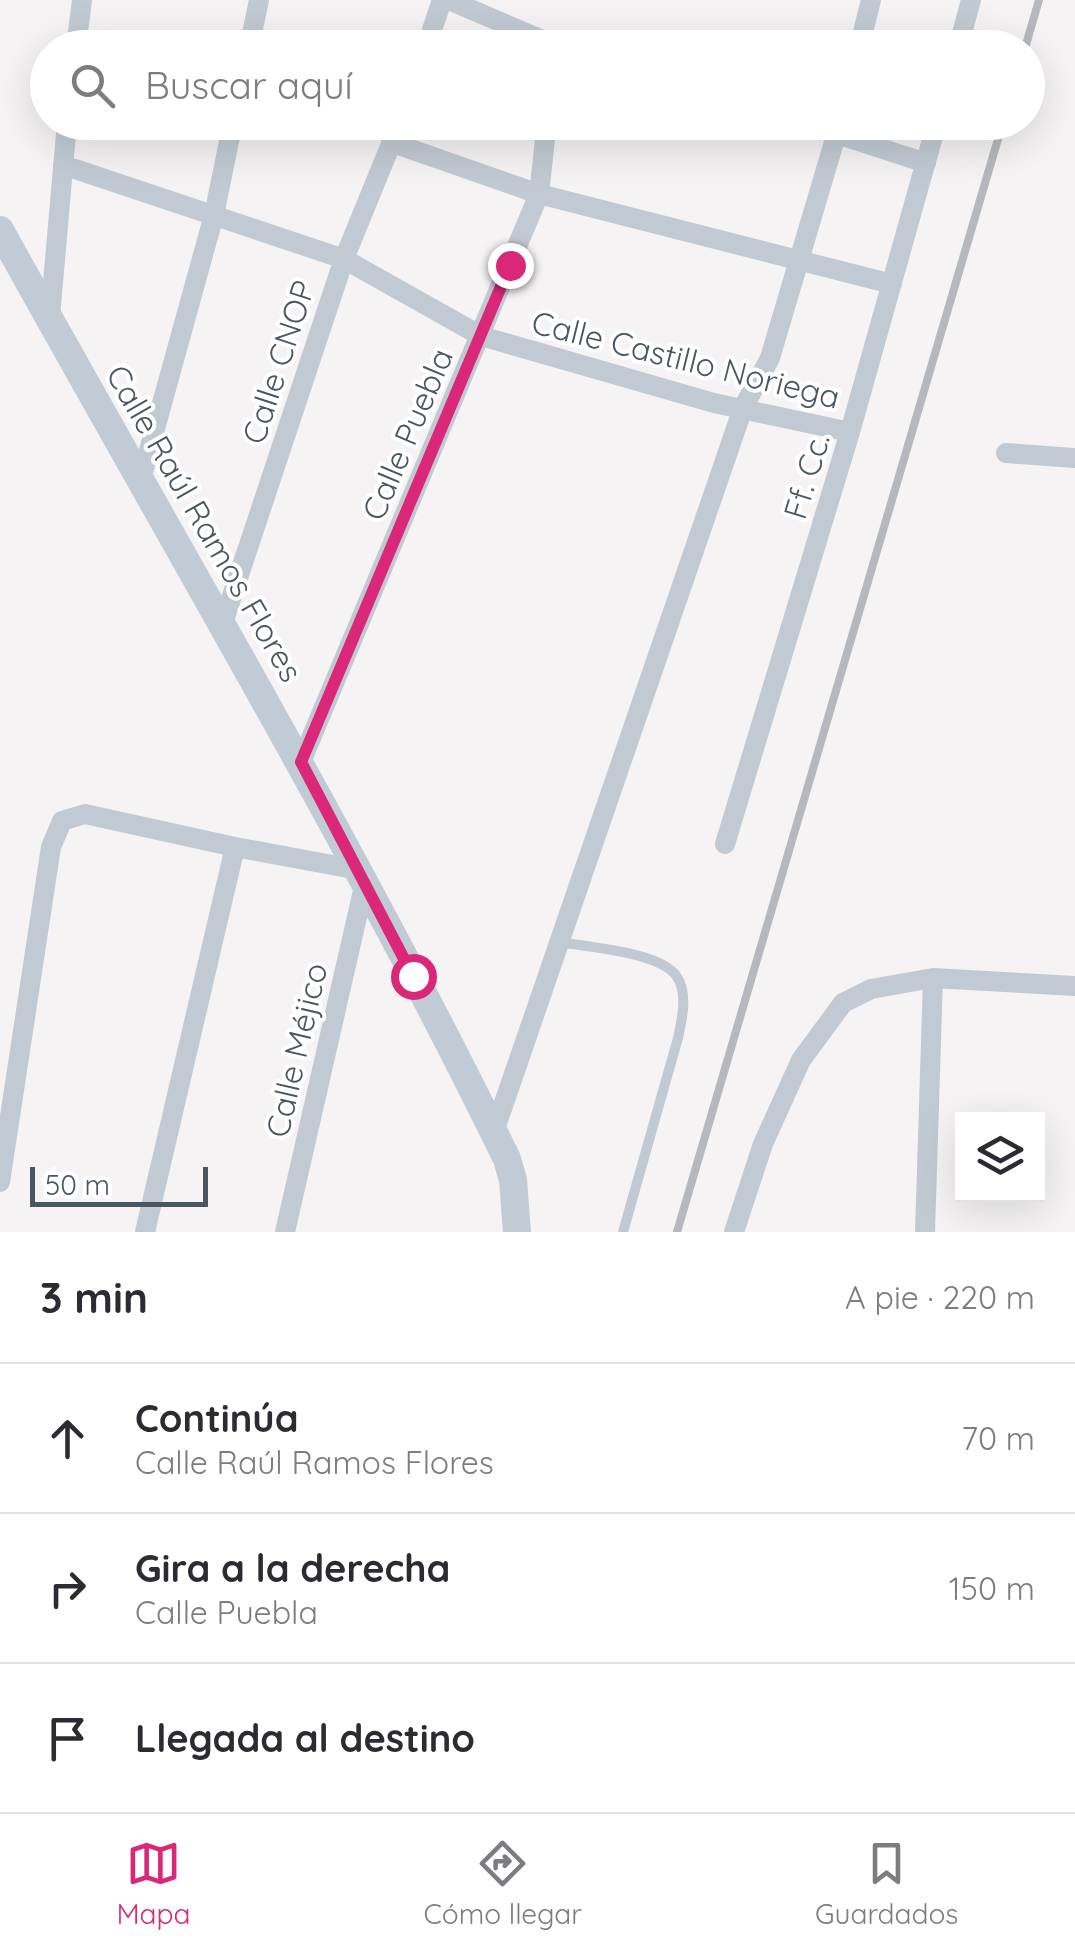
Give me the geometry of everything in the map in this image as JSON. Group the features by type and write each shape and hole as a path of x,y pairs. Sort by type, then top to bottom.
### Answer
{"street":[{"path":"78,30 82,0"},
{"path":"253,30 259,0"},
{"path":"433,30 445,0 516,30"},
{"path":"864,30 871,0"},
{"path":"962,30 970,0"},
{"path":"50,319 66,140"},
{"path":"140,484 214,215 230,140"},
{"name":"Calle CNOP","path":"223,623 344,259 393,140"},
{"path":"412,140 539,194 892,284"},
{"name":"Calle Puebla","path":"301,762 539,194 544,140"},
{"path":"494,1132 743,408 770,358 835,140"},
{"path":"869,140 926,163"},
{"name":"Ff. Cc.","path":"725,844 850,432 932,140"},
{"name":"Calle Castillo Noriega","path":"64,165 344,259 481,336 714,403 850,432"},
{"name":"Calle Raúl Ramos Flores","path":"0,230 140,484 301,762 494,1132 507,1160 514,1224"},
{"path":"1006,453 1075,458"},
{"path":"0,1182 50,847 62,821 85,814 235,848 358,869"},
{"path":"146,1232 235,848"},
{"name":"Calle Méjico","path":"286,1232 358,869"},
{"path":"924,1232 933,978"},
{"path":"734,1232 763,1144 801,1060 842,1003 871,990 933,978 1075,986"}],"lane":[{"path":"561,934 663,964 678,977 682,994 678,1038 623,1232"}],"railway":[{"path":"1030,30 1039,0"},
{"path":"677,1232 998,140"}],"route":[{"path":"413,976 301,762 510,265"}]}
